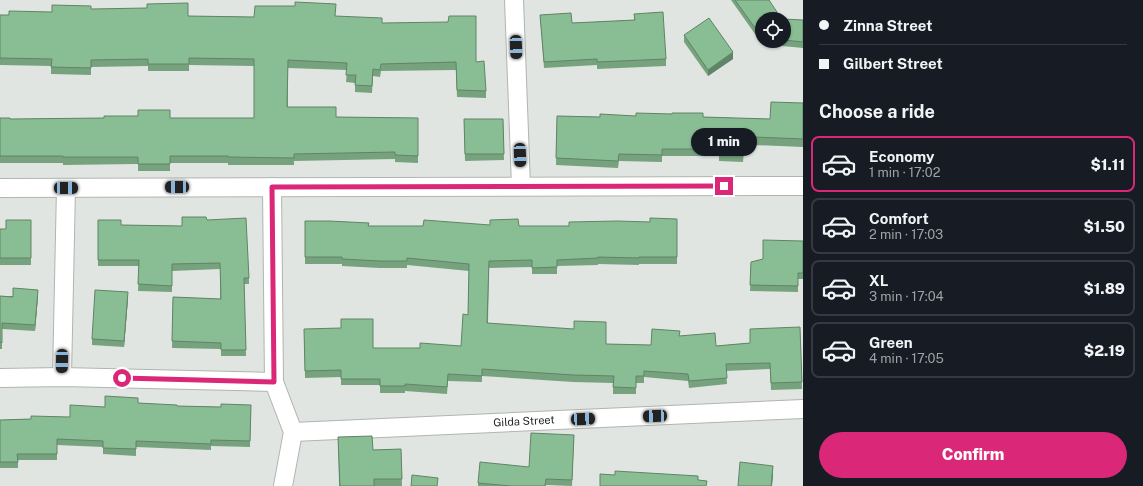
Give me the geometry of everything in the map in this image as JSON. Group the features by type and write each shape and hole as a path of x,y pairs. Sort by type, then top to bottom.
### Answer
{"street":[{"path":"514,0 520,186"},
{"path":"0,188 803,186"},
{"path":"272,187 274,382 293,432 283,486"},
{"path":"62,377 66,188"},
{"path":"0,378 62,377 274,382"},
{"name":"Gilda Street","path":"293,432 803,409"}],"building":[{"path":"735,0 769,0 777,12 755,12 755,28"},
{"path":"295,2 336,4 335,16 382,18 382,23 448,22 449,16 476,16 476,62 484,61 486,91 457,90 456,62 381,64 380,70 373,69 372,86 355,85 356,75 346,75 347,63 288,60 287,107 336,107 336,117 418,118 418,156 395,155 395,152 294,154 294,158 170,156 170,164 138,164 138,157 0,156 0,118 104,118 104,116 138,116 138,110 170,110 170,118 254,118 254,59 189,58 189,64 148,64 148,59 91,60 91,68 51,67 52,59 0,58 0,15 9,15 9,11 52,12 52,5 91,6 91,9 147,8 147,4 188,3 188,16 254,17 255,6 295,6"},
{"path":"663,12 666,59 597,62 597,59 544,62 540,15 571,13 572,23 635,20 634,14"},
{"path":"709,18 733,52 708,70 684,35"},
{"path":"791,19 803,20 803,42 791,41"},
{"path":"771,102 803,103 803,139 754,137 753,144 744,144 743,155 719,154 719,149 662,149 662,155 619,154 618,161 556,158 557,116 600,117 600,114 636,116 636,113 703,113 703,117 770,119"},
{"path":"464,119 503,119 504,154 465,154"},
{"path":"182,217 206,217 207,220 246,218 249,278 244,278 246,350 221,350 221,343 172,341 173,297 221,299 220,263 172,264 172,286 138,284 139,260 98,260 98,220 121,220 121,225 182,226"},
{"path":"650,218 677,219 677,257 598,257 557,260 557,267 532,268 532,260 489,261 487,323 574,329 574,321 606,322 606,344 651,345 652,329 680,331 679,336 715,333 716,346 750,343 750,329 800,327 802,382 771,383 770,363 726,364 727,378 689,381 688,374 644,371 644,376 636,376 636,388 613,387 614,376 482,369 482,376 448,374 447,387 405,384 405,386 380,386 380,379 341,379 341,370 305,371 304,329 341,328 341,319 373,319 373,348 420,348 420,343 461,346 463,314 468,315 469,264 407,258 407,261 380,261 342,259 342,257 305,257 305,221 369,223 368,226 423,226 424,220 490,225 490,220 518,219 519,226 569,226 569,222 650,222"},
{"path":"6,220 31,220 31,258 0,258 0,229 6,229"},
{"path":"763,240 803,241 803,273 798,273 798,286 750,285 751,262 763,259"},
{"path":"13,288 38,290 35,325 2,323 2,343 0,342 0,296 13,297"},
{"path":"95,290 128,292 124,341 92,339"},
{"path":"105,396 138,398 138,403 177,406 221,407 221,404 251,405 250,441 211,440 211,444 136,441 136,449 103,448 103,441 57,439 57,454 17,454 18,462 0,462 0,420 31,419 31,416 70,417 70,405 105,407"},
{"path":"531,433 574,435 572,480 546,479 545,486 511,486 478,483 480,462 529,467"},
{"path":"372,436 373,450 401,449 402,479 374,479 374,486 340,486 338,437"},
{"path":"740,462 773,466 771,486 738,486"},
{"path":"615,471 698,476 698,480 707,481 706,486 600,486 600,474 615,475"},
{"path":"412,475 438,478 437,486 411,486"}],"route":[{"path":"122,378 274,382 272,187 724,186"}]}
